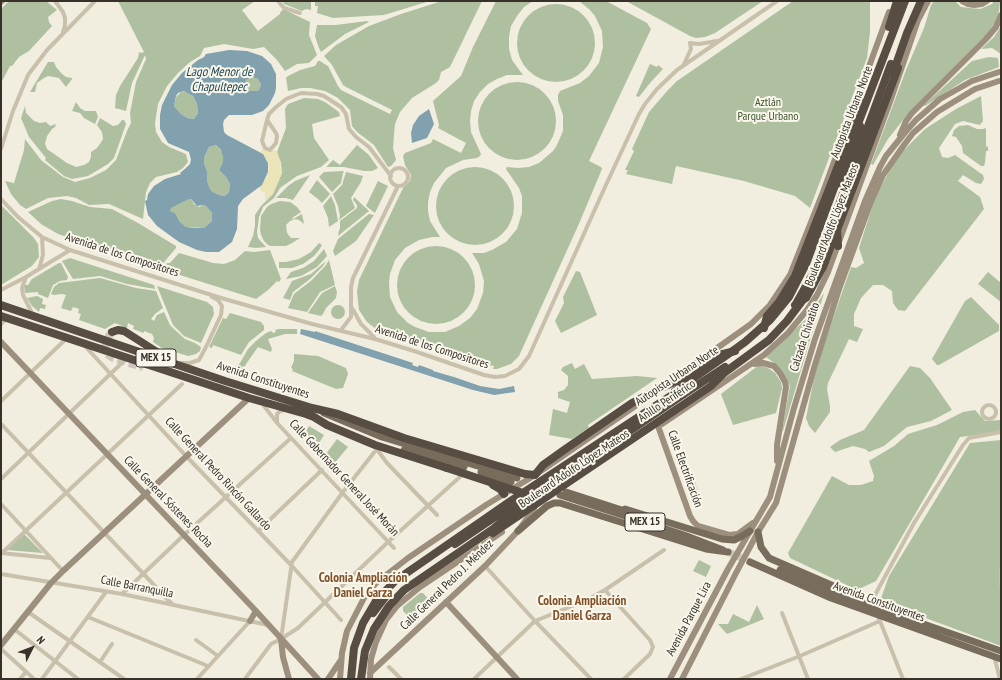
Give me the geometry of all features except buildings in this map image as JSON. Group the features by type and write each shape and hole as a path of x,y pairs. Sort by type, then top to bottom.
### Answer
{"highway":[{"path":"764,328 767,316 779,302 795,276 844,151 855,111 861,102 897,1"},
{"name":"Autopista Urbana Norte","path":"352,679 354,648 363,623 376,601 395,581 512,500 735,351 764,328 788,300 808,265 897,24 907,1"},
{"name":"Anillo Periférico","path":"352,679 356,653 362,634 378,605 393,588 413,572 618,435 680,387 727,356 780,309 796,284 806,264 907,1"},
{"name":"Autopista Urbana Norte","path":"361,679 365,651 374,629 389,606 404,590 493,529 520,506 721,370 765,338 776,328 795,305 815,270 893,60 918,1"},
{"name":"Anillo Periférico","path":"368,677 368,653 376,630 387,612 403,595 449,562 711,386 724,373 758,349 780,329 798,307 810,288 826,254 914,15 921,1"},
{"path":"795,305 806,298 823,267 908,41 914,32"},
{"path":"836,225 838,246"},
{"name":"Avenida Constituyentes","path":"1,305 175,364 311,413"},
{"name":"Avenida Constituyentes","path":"3,320 81,342 249,398 288,409 311,413"},
{"path":"112,332 118,330 124,331 175,364"},
{"path":"311,413 338,414 404,438 525,474 535,475 543,465 639,399 685,377 720,355 735,351"},
{"path":"143,367 190,383 206,384"},
{"path":"377,448 530,496 541,496 565,483 708,386 721,370"},
{"path":"640,434 682,410"},
{"path":"311,413 322,426 377,448 495,486 504,494"}],"main road":[{"name":"Boulevard Adolfo López Mateos","path":"340,679 344,644 352,620 364,598 376,583 408,558 618,419 740,333 770,305 786,282 796,262 855,111 893,1"},
{"name":"Boulevard Adolfo López Mateos","path":"368,677 376,642 386,620 397,606 420,587 534,509 750,365 776,345 807,310 817,295 828,272 918,20 928,1"},
{"path":"962,1 974,5 982,4 987,1"},
{"path":"899,139 906,121 912,113 986,39 996,27 1001,15"},
{"name":"Calzada Chivatito","path":"728,569 770,497 815,339 873,180 886,156 916,120 940,99 972,81 999,72"},
{"name":"Calzada Chivatito","path":"736,573 758,532 776,503 814,368 834,304 857,239 883,176 904,144 937,112 975,89 999,81"},
{"name":"Calle General Sóstenes Rocha","path":"1,342 256,611 318,679"},
{"path":"750,365 760,363 770,364 777,369 785,382 786,387 777,445 778,467"},
{"path":"1,645 51,583 63,571 249,398"},
{"name":"Avenida Constituyentes","path":"311,413 382,438 514,480"},
{"name":"Calle Electrificación","path":"658,426 690,516 698,526 729,535 738,534 756,521"},
{"name":"MEX 15","path":"563,494 610,506 708,540 729,551 684,535 563,494"},
{"path":"518,531 547,506 560,502 706,549 729,551"},
{"path":"610,506 624,508 722,539 734,540 750,531"},
{"name":"Calle General Pedro J. Méndez","path":"368,677 485,566 518,531 534,509"},
{"path":"758,532 761,547 769,558 845,591 863,603"},
{"name":"Avenida Constituyentes","path":"997,658 879,618 831,598 751,561 843,596 1001,651"},
{"name":"Avenida Parque Lira","path":"670,679 728,569"},
{"name":"Avenida Parque Lira","path":"682,679 736,573"},
{"path":"446,602 517,679"},
{"path":"250,621 256,611"},
{"path":"282,639 283,657 289,679"},
{"path":"328,679 341,660"},
{"path":"686,670 688,679"}],"street":[{"path":"55,1 63,12 65,25 63,33"},
{"path":"1,150 13,111 28,75 39,59 95,1"},
{"path":"278,1 284,8 300,13"},
{"name":"Avenida de los Compositores","path":"1,199 27,225 42,237 70,250 201,292 312,324 375,339 490,377 505,376 519,369 529,356 575,252 645,104 656,89 670,75 777,1"},
{"path":"684,65 690,49 690,43 698,44 719,41"},
{"path":"267,120 277,136 276,143 270,150 265,148 262,141 267,120 275,108 283,101 293,96 309,93 324,96 341,107 346,114 349,129 356,137 369,147 391,176 393,183 401,186 406,183 408,177 406,172 402,169 393,171 391,176"},
{"path":"341,330 351,316 351,287 353,278 398,186"},
{"path":"39,269 43,255 42,237"},
{"path":"1,290 26,277 70,250"},
{"path":"26,277 22,288 23,295 34,316"},
{"path":"175,364 190,363 201,358 221,315 222,306 218,300 201,292"},
{"path":"351,306 361,324 375,339"},
{"path":"1,401 68,338"},
{"name":"Calle General Pedro Rincón Gallardo","path":"81,342 225,498 291,565 341,620"},
{"path":"1,478 127,358"},
{"path":"1,553 182,384"},
{"name":"Calle Gobernador General José Morán","path":"264,402 264,406 290,438 322,470 394,548"},
{"name":"Calle Gobernador General José Morán","path":"278,424 276,418 277,414 280,411 288,409"},
{"path":"1,424 173,605"},
{"path":"903,679 879,618 875,595 914,523 963,445 969,438 1001,432"},
{"path":"122,594 290,438"},
{"path":"282,639 291,565 294,558 342,492 377,448 387,463 436,515"},
{"path":"258,531 322,470"},
{"path":"245,679 273,642 282,639 298,628 388,542 462,475"},
{"path":"1,504 63,571"},
{"path":"474,679 535,621 581,602 605,590 664,550"},
{"path":"1,553 51,558"},
{"path":"485,566 591,679"},
{"path":"1001,568 1001,585"},
{"name":"Calle Barranquilla","path":"1,574 122,594 269,625"},
{"path":"605,590 650,640 653,647 650,654 624,679"},
{"path":"42,679 106,592"},
{"path":"28,612 124,679"},
{"path":"782,613 808,679"},
{"path":"88,617 208,666"},
{"path":"740,679 800,656 879,618"},
{"path":"197,679 250,621"},
{"path":"14,629 78,679"},
{"path":"196,640 218,656"},
{"path":"100,662 112,644"},
{"path":"990,647 997,658 1000,679"},
{"path":"1,649 34,679"},
{"path":"390,667 401,679"},
{"path":"20,679 26,672"}],"green space":[{"path":"9,1 46,1 57,10 48,17 52,26 29,51 19,57 12,66 10,66 1,83 1,9"},
{"path":"118,1 255,1 242,10 258,31 280,14 283,9 310,22 309,35 317,55 309,63 297,64 285,71 277,60 264,47 253,49 224,44 204,48 200,56 190,62 167,86 158,104 155,123 156,132 162,142 169,147 186,154 188,162 177,172 156,177 150,183 146,192 143,219 109,204 89,205 76,198 67,196 48,198 26,209 20,205 11,194 5,181 14,183 24,150 25,139 41,160 63,177 75,182 90,178 106,170 116,160 131,123 130,113 136,82 146,59 145,55 132,83 126,111 115,108 116,95 120,86 138,58 139,52 144,52"},
{"path":"283,1 311,1 311,10 306,9 302,11 284,4"},
{"path":"315,1 430,1 384,15 333,18 317,13 318,6 315,6"},
{"path":"442,1 482,1 450,67 441,72 439,80 436,83 412,98 400,112 395,124 394,135 393,148 396,160 391,166 388,167 374,145 357,132 352,126 350,110 338,98 325,91 310,88 301,88 288,91 286,78 288,76 300,70 315,66 318,61 320,61 328,66 341,90 390,114 392,110 343,85 332,65 324,56 336,45 369,26"},
{"path":"496,1 533,1 524,7 517,16 511,26 509,37 509,49 512,60 523,75 507,75 488,84 480,92 474,101 470,121 471,132 481,154 480,156 477,158 463,160 446,168 434,183 430,192 428,211 430,221 440,237 419,240 405,248 395,260 390,274 390,297 397,312 408,323 429,332 445,332 459,326 470,318 477,309 483,293 484,281 479,264 472,253 484,253 506,242 517,229 522,213 522,196 519,188 506,169 507,167 529,167 539,163 553,151 563,131 563,115 558,101 560,91 580,83 589,76 599,63 603,47 602,31 595,16 579,1 606,1 647,23 651,29 589,161 602,169 519,356 511,364 493,369 494,366 483,364 482,366 426,345 376,329 367,322 359,310 357,292 359,280 403,188 410,181 411,175 405,165 403,156 405,153 431,143 433,139 461,153 466,143 438,128 439,125 433,101 461,76 473,47"},
{"path":"626,1 763,1 715,33 705,37 696,38"},
{"name":"Aztlán Parque Urbano","path":"793,1 870,1 870,32 867,58 810,208 795,196 744,181 676,166 672,184 626,174 628,170 625,170 634,151 632,149 649,112 668,90 677,81"},
{"path":"934,1 955,1 961,7 980,9 992,4 994,1 1000,1 999,11 995,23 985,36 907,115 888,139 873,165 871,164 906,70 924,28 931,5"},
{"path":"548,4 564,4 578,10 589,21 595,35 595,51 589,65 578,76 564,82 548,82 534,76 523,65 517,51 517,35 523,21 534,10"},
{"path":"369,22 345,34 321,52 315,36 317,25 336,25"},
{"path":"1001,26 1001,54 992,48 981,49 994,37"},
{"path":"989,57 998,58 999,67 965,80 923,106 972,61"},
{"path":"48,62 54,62 62,74 72,79 66,87 59,78 48,76 37,83 35,92 30,92"},
{"path":"650,64 657,67 658,65 663,69 639,97 636,96"},
{"path":"252,77 258,79 261,85 259,90 250,91 245,85 246,80"},
{"path":"509,82 525,82 539,88 550,99 556,113 556,129 550,143 539,154 525,160 509,160 495,154 484,143 478,129 478,113 484,99 495,88"},
{"path":"186,91 193,96 197,104 198,113 194,119 187,118 174,106 176,97 181,92"},
{"path":"981,96 983,121 980,125 963,121 955,124 939,148 942,157 948,158 955,155 983,175 984,179 981,184 976,183 963,175 958,181 980,197 984,209 905,311 898,310 893,303 892,291 883,285 873,285 861,298 854,314 854,326 863,329 857,342 849,339 828,383 827,389 830,412 815,433 809,426 806,418 814,378 823,347 851,267 856,268 864,263 859,248 876,195 897,157 925,129 956,109"},
{"path":"304,98 318,99 339,112 340,116 312,124 314,138 329,160 321,167 297,176 280,188 274,198 263,207 259,217 257,232 258,238 266,247 248,247 253,236 255,215 261,206 273,194 282,173 281,162 277,152 286,128 285,109 288,104"},
{"path":"76,102 80,108 85,111 96,111 98,117 95,124 84,118 80,113 72,111"},
{"path":"25,106 26,113 34,121 40,123 46,122 50,126 56,124 47,136 45,144 47,149 67,163 76,167 89,162 91,152 97,148 103,139 102,132 97,125 100,118 113,126 118,125 122,120 124,120 126,124 114,158 108,164 88,176 72,179 64,176 45,160 46,158 29,137 21,118"},
{"path":"968,125 977,129 986,128 986,146 988,147 988,151 986,151 984,166 981,166 963,153 962,146 956,137 952,136 954,130 959,126"},
{"path":"216,145 223,153 223,162 219,170 230,184 229,192 225,196 213,192 207,181 207,171 204,158 209,147"},
{"path":"357,145 369,155 378,168 372,171 364,171 344,167 326,167 333,160 340,165"},
{"path":"467,167 483,167 497,173 508,184 514,198 514,214 508,228 497,239 483,245 467,245 453,239 442,228 436,214 436,198 442,184 453,173"},
{"path":"344,171 341,183 332,192 319,177 324,172"},
{"path":"346,172 363,176 351,198 355,208 339,220 340,216 338,206 333,194 342,185"},
{"path":"310,175 293,200 276,198 295,181"},
{"path":"317,180 330,194 322,203 309,192"},
{"path":"378,181 388,186 375,213 366,206"},
{"path":"331,196 335,205 338,221 329,227 328,218 323,206"},
{"path":"354,197 369,211 338,236 340,221 357,208 357,205 353,200"},
{"path":"61,199 90,207 112,209 176,246 176,248 159,268 58,234 41,224 28,212 52,201"},
{"path":"191,199 194,204 199,207 203,205 206,206 212,213 212,221 204,228 186,227 180,222 175,213 170,211 170,208"},
{"path":"280,201 290,202 297,207 301,212 292,218 293,219 302,214 304,224 295,219 290,221 286,225 287,233 291,238 300,238 286,246 271,246 264,241 261,235 261,216 267,207"},
{"path":"1,205 34,238 38,244 39,257 32,266 1,285"},
{"path":"369,214 374,215 356,241 335,256 333,251 338,239"},
{"path":"319,243 322,245 319,250 314,256 303,264 292,268 279,268 279,262 299,259 311,252"},
{"path":"428,246 444,246 458,252 469,263 475,277 475,293 469,307 458,318 444,324 428,324 414,318 403,307 397,293 397,277 403,263 414,252"},
{"path":"324,249 327,256 317,267 301,276 286,279 291,272 303,268 314,261"},
{"path":"270,250 281,279 256,299 164,270 167,263 170,263 179,253 213,263 224,264 235,260 245,251 254,252"},
{"path":"70,258 154,285 155,289 127,284 100,276 73,279 62,261"},
{"path":"329,260 335,285 320,292 307,312 288,308 294,294 312,280"},
{"path":"326,261 310,279 293,292 290,300 283,298 292,281 311,274"},
{"path":"61,263 68,277 67,280 60,281 53,285 48,298 38,294 38,292 25,293 24,285 28,285 32,279"},
{"path":"576,271 580,272 597,315 561,333 555,321 564,303 563,297"},
{"path":"988,272 1001,283 1001,302 978,284"},
{"path":"100,278 136,288 156,291 163,308 151,319 154,321 157,315 164,312 170,325 185,339 201,347 200,351 196,354 188,356 162,348 153,342 154,338 152,334 133,329 134,326 128,323 127,328 115,323 105,329 79,320 81,314 78,313 79,309 73,307 71,311 61,308 66,295 51,294 54,287 59,283"},
{"path":"157,286 207,302 213,307 214,314 201,343 184,336 173,325"},
{"path":"335,286 337,292 336,298 326,308 321,316 308,313 322,293"},
{"path":"824,293 782,431 790,386 777,365 766,357 807,318"},
{"path":"37,296 43,299 42,304 46,305 45,309 40,308 39,312 32,306 27,298"},
{"path":"971,297 999,325 999,331 937,365 932,359 965,301"},
{"path":"335,305 341,305 345,309 345,315 341,319 335,319 331,315 331,309"},
{"path":"230,313 261,322 264,326 264,330 249,342 241,355 213,345 212,348 209,347 223,318 226,319"},
{"path":"297,329 297,334 285,334 268,339 272,349 271,352 258,347 246,364 242,373 239,372 238,374 229,371 231,366 237,366 240,363 248,349 256,341 266,333 271,331 273,333 276,332 275,330"},
{"path":"294,354 318,356 346,368 348,374 343,388 336,389 292,371 293,369 291,368 294,361"},
{"path":"572,363 575,369 584,364 592,379 637,376 657,378 588,425 589,428 572,439 549,435 553,409 567,413 570,402 558,398 558,392 564,390 568,385 568,376 561,370 563,367"},
{"path":"759,365 768,368 775,373 781,382 782,388 776,413 733,425 721,394"},
{"path":"910,366 920,368 930,378 952,410 931,421 907,427 884,446 869,452 865,449 853,446 835,452 830,447 840,440 864,430"},
{"path":"975,410 985,421 1001,420 1001,432 960,437 876,581 857,590 790,558 788,553 832,476 849,485 861,485 873,481 874,476 869,461 894,446 908,434 937,425 963,412"},
{"path":"309,426 324,435 319,443 305,434"},
{"path":"337,439 348,447 333,465 323,458"},
{"path":"1001,440 1001,646 880,601 889,576 970,443"},
{"path":"693,475 698,492 690,494 685,477"},
{"path":"24,534 43,553 7,550"},
{"path":"699,560 711,566 706,577 693,571"},
{"path":"420,593 423,593 431,602 414,619 411,619 403,611 403,607"},
{"path":"757,605 764,619 727,634 718,624 728,624 733,614 749,622"}],"sand":[{"path":"265,148 277,151 282,173 274,192 266,201 265,192 262,192 259,187 267,177 269,169 268,161 261,151"}],"water":[{"name":"Lago Menor de Chapultepec","path":"229,50 247,51 262,56 271,64 276,74 275,93 269,105 263,111 252,115 229,115 224,120 224,132 227,135 263,154 268,163 268,172 262,185 243,199 238,206 237,229 232,242 219,252 197,250 179,242 157,226 148,215 145,201 147,200 148,194 154,186 165,179 181,174 180,173 190,164 191,160 189,152 168,143 160,129 160,115 162,105 172,85 182,73 206,54","holes":["252,77 258,79 261,85 259,90 250,91 245,85 246,80","184,91 193,96 197,104 198,113 194,119 187,118 174,106 178,93","216,145 221,150 223,156 223,162 219,170 230,184 229,192 225,196 213,192 207,181 207,171 204,158 209,147","191,199 197,206 206,206 212,213 212,221 204,228 186,227 180,222 175,213 170,211 171,208"]},
{"path":"429,109 434,124 427,138 412,143 411,133 413,125 419,116"},
{"path":"301,329 315,331 413,363 412,365 418,367 419,365 480,386 499,389 514,386 515,392 494,395 473,390 300,334"}],"tunnel":[{"path":"112,332 105,347 107,354 113,358 143,367"},
{"path":"728,552 750,562"}],"district":[{"name":"Colonia Ampliación Daniel Garza","path":"363,586"},
{"name":"Colonia Ampliación Daniel Garza","path":"582,608"}]}
